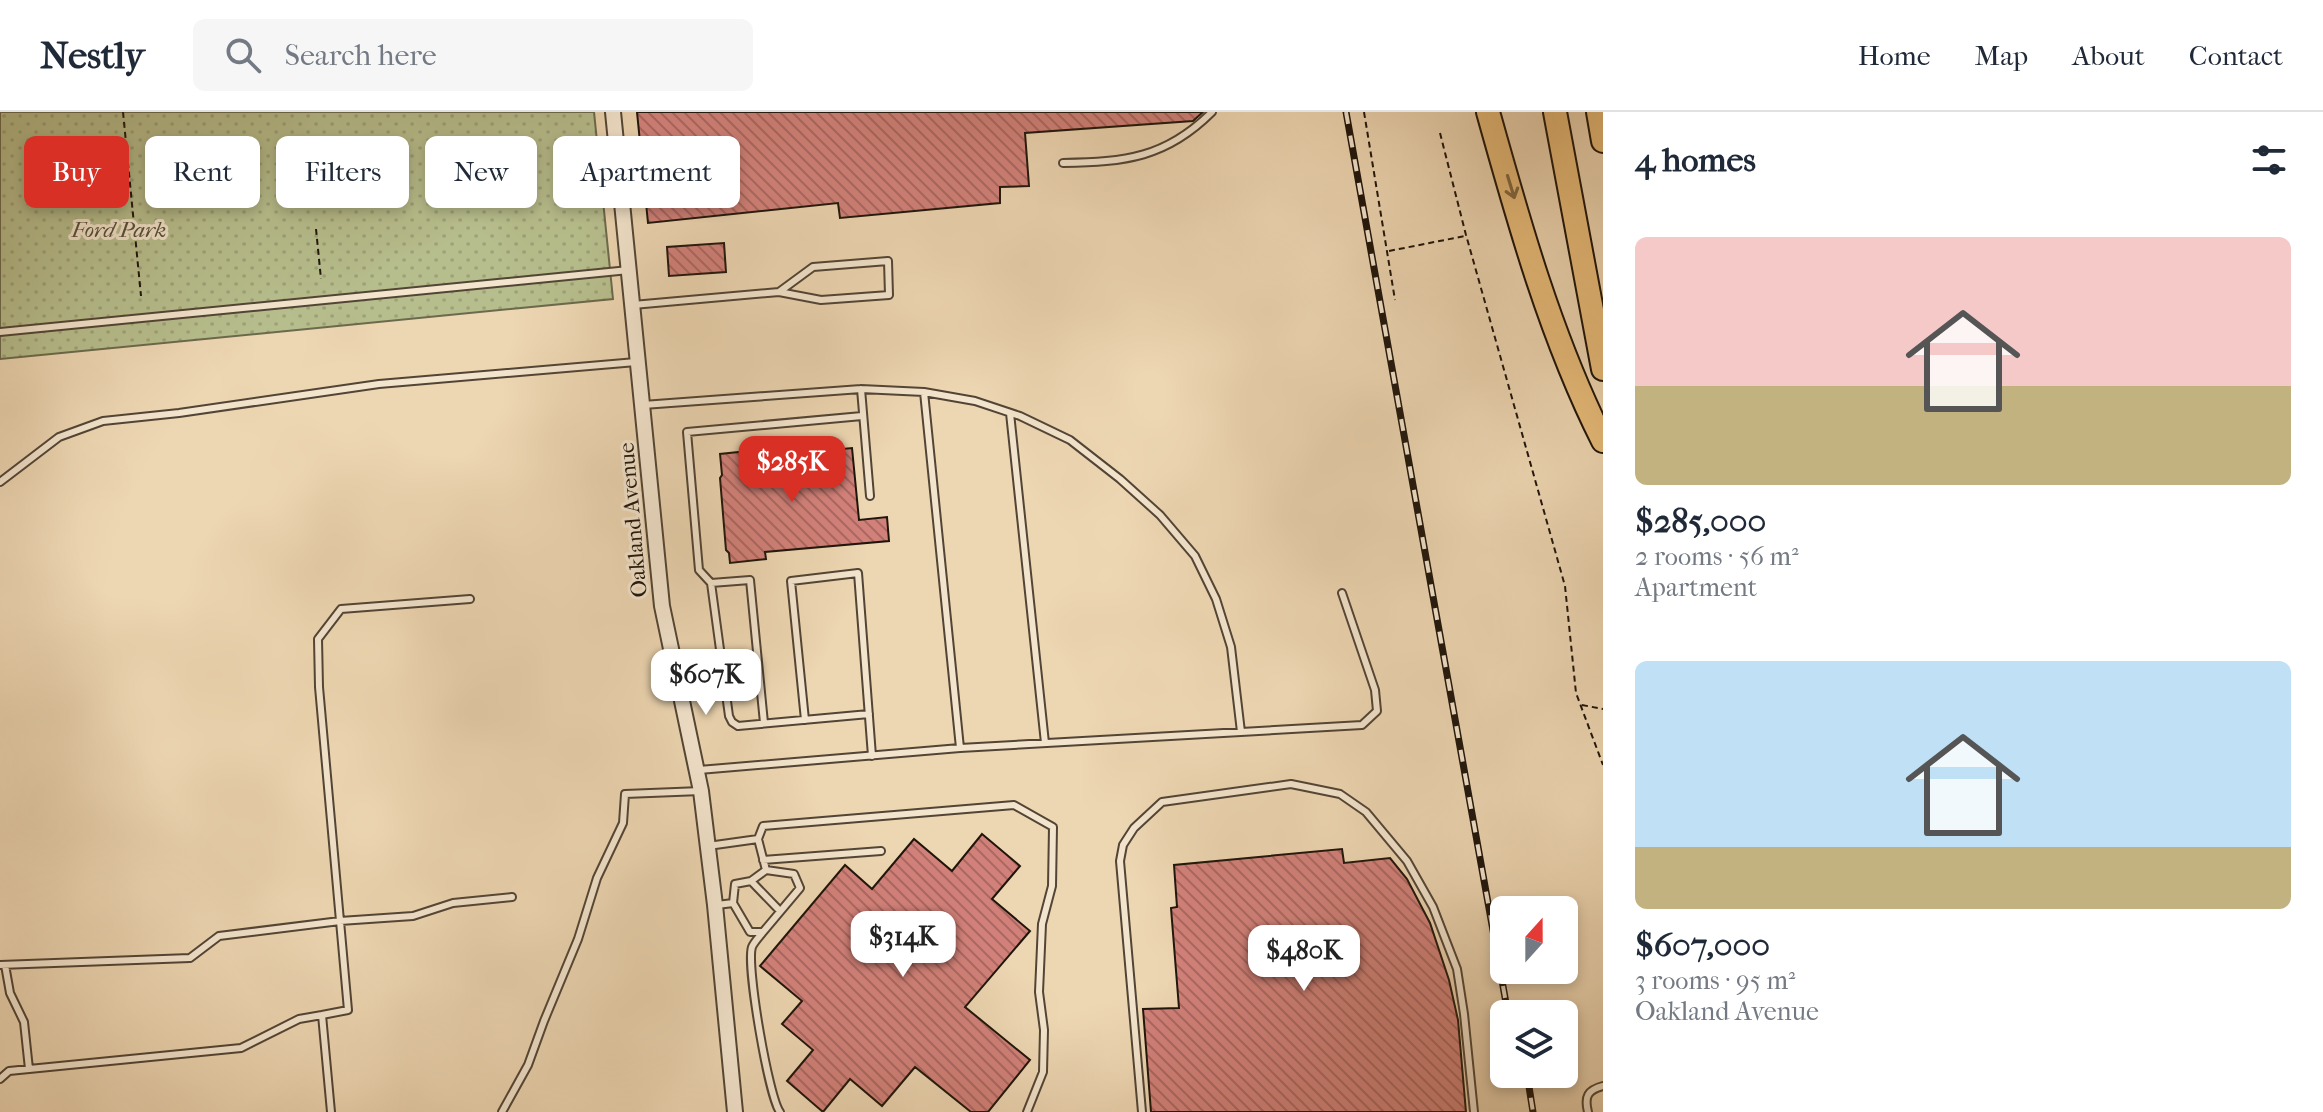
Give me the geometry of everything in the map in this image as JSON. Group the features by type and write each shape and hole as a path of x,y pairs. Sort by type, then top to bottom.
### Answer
{"highway":[{"path":"1488,112 1532,260 1579,393 1603,441"},
{"path":"1555,112 1603,369"},
{"path":"1598,112 1603,141"}],"street":[{"name":"Oakland Avenue","path":"613,112 662,606 698,770 735,1112"}],"lane":[{"path":"1063,163 1111,162 1162,149 1212,112"},
{"path":"633,305 779,292 821,300 889,295 888,261 813,267 779,292"},
{"path":"0,332 630,270"},
{"path":"0,482 59,437 103,421 379,384 639,362"},
{"path":"643,405 861,389 924,392 975,401 1070,440 1160,515 1195,556 1216,599 1231,647 1241,732"},
{"path":"861,389 870,496"},
{"path":"924,392 960,748"},
{"path":"1010,413 1045,743"},
{"path":"862,416 687,432 699,570 711,583 732,722 738,726 869,714"},
{"path":"805,720 791,581 858,573 872,756"},
{"path":"711,583 750,580 764,723"},
{"path":"698,770 960,748 1362,725 1377,711 1375,690 1342,593"},
{"path":"0,1079 9,1071 241,1048 299,1019 348,1010 319,687 318,639 341,609 470,599"},
{"path":"1142,1112 1120,861 1123,845 1134,828 1162,802 1291,784 1340,794 1366,812 1407,861 1433,907 1457,969 1474,1112"},
{"path":"502,1112 528,1065 578,939 597,878 623,823 625,794 701,791"},
{"path":"766,870 758,839 763,826 1014,805 1053,827 1052,886 1042,924 1039,992 1044,1030 1043,1072 1027,1112"},
{"path":"708,846 758,839"},
{"path":"763,860 881,851"},
{"path":"763,932 750,932 733,903 735,884 751,881 766,870 794,874 800,888 752,947 759,1022 771,1088 780,1112"},
{"path":"751,881 780,911"},
{"path":"29,1069 24,1022 10,993 3,965 190,958 219,936 340,921 413,916 453,903 512,897"},
{"path":"715,905 733,903"},
{"path":"322,1015 331,1112"},
{"path":"1588,1112 1587,1093 1603,1086"}],"path":[{"path":"123,112 141,296"},
{"path":"1364,112 1395,300"},
{"path":"1440,133 1565,586 1576,693 1603,765"},
{"path":"316,229 321,279"},
{"path":"1388,251 1466,235"},
{"path":"1581,705 1603,709"}],"green space":[{"name":"Ford Park","path":"0,112 594,112 596,136 553,136 553,208 604,208 613,299 0,359"}],"building":[{"path":"637,112 1203,112 1193,121 1025,133 1029,186 1000,187 1000,203 840,218 838,203 648,223 647,208 740,208 740,136 639,136"},
{"path":"724,243 726,272 669,276 667,247"},
{"path":"852,448 859,520 887,517 889,541 765,552 766,559 730,563 726,550 720,454 757,450 757,457"},
{"path":"982,834 1020,866 992,899 1030,931 965,1007 1030,1060 988,1112 971,1112 915,1067 882,1106 850,1079 823,1112 787,1081 813,1050 782,1024 802,1001 760,966 845,865 872,889 914,839 952,871"},
{"path":"1342,849 1344,863 1390,858 1407,879 1430,923 1449,980 1458,1020 1466,1112 1151,1112 1143,1009 1179,1008 1171,908 1177,907 1174,865"}],"railway":[{"path":"1346,112 1505,1000"},
{"path":"1529,1088 1533,1112"}]}
